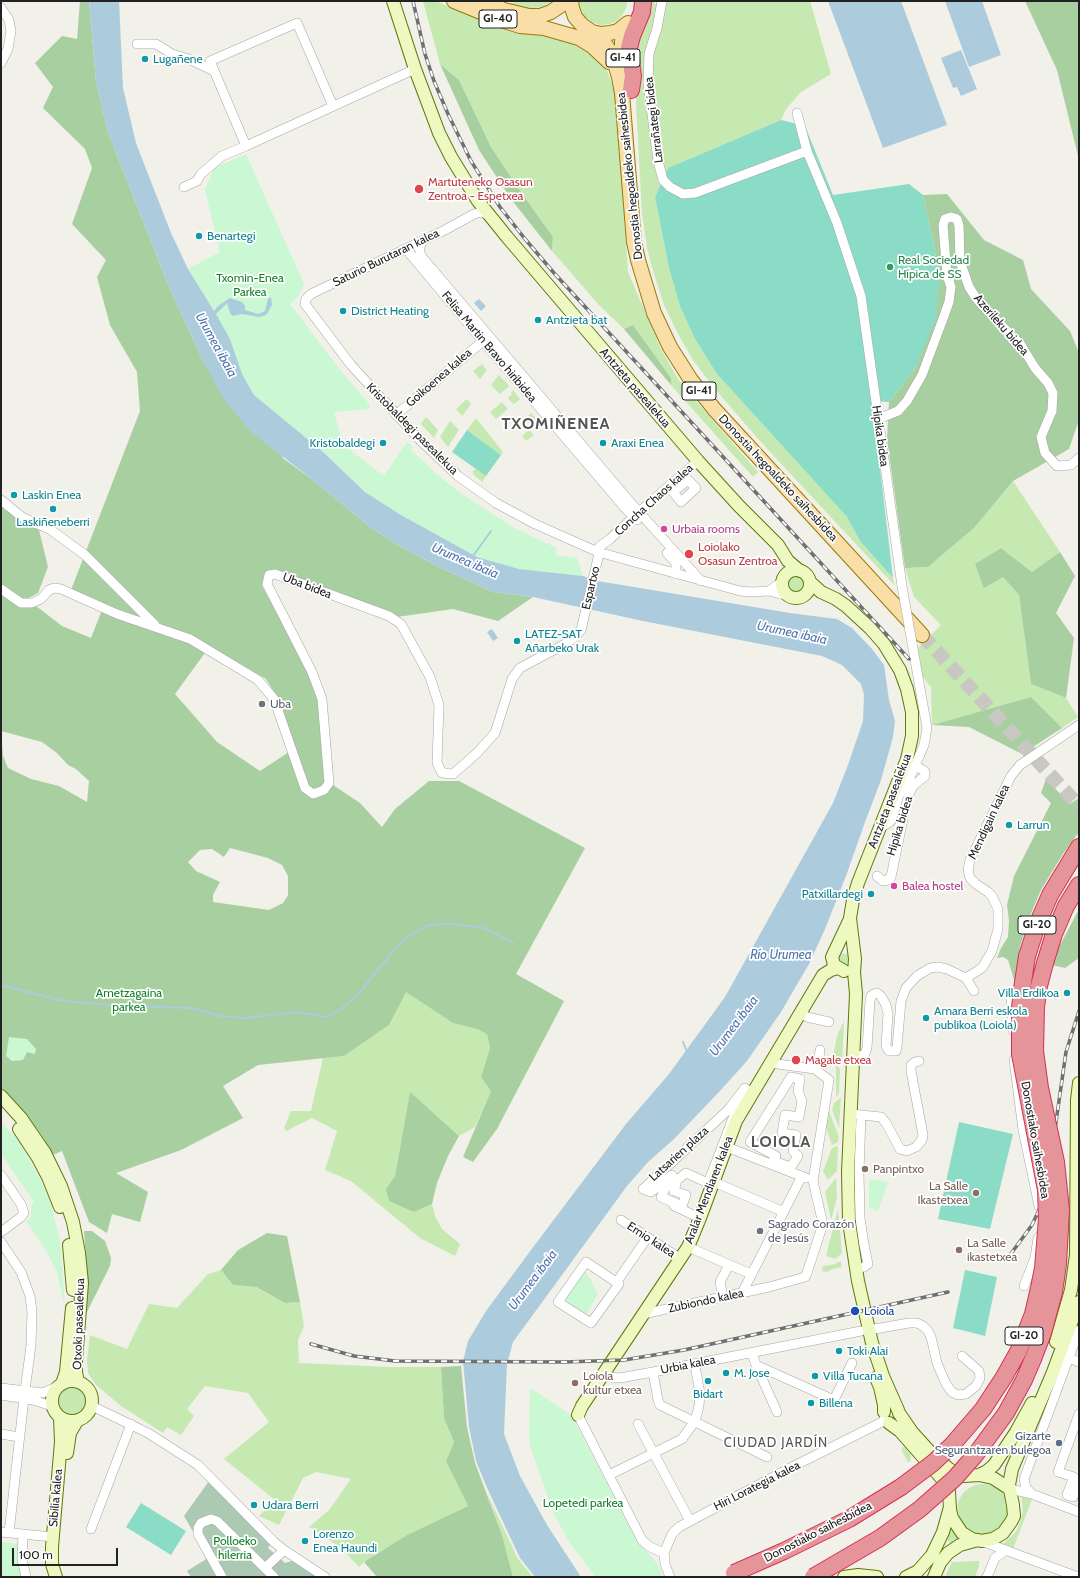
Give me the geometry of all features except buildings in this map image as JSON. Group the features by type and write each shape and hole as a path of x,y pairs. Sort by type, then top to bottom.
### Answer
{"highway":[{"path":"631,90 633,76 629,48 632,36 642,12 643,1"},
{"name":"Donostiako saihesbidea","path":"725,1577 784,1552 849,1519 901,1487 933,1463 952,1445 983,1410 1018,1352 1033,1314 1044,1268 1047,1219 1046,1190 1020,1054 1020,1008 1022,989 1027,956 1037,925 1050,895 1079,847"},
{"name":"Donostiako saihesbidea","path":"813,1577 885,1534 920,1509 955,1478 976,1454 1006,1412 1024,1380 1033,1359 1054,1292 1058,1264 1061,1210 1056,1162 1040,1088 1035,1051 1036,1007 1044,963 1054,934 1066,906 1079,885"}],"main road":[{"name":"GI-40","path":"454,1 498,19 520,26 544,28 571,25 587,28"},
{"name":"GI-40","path":"482,1 504,10 529,16 540,16 551,12 567,1"},
{"name":"GI-41","path":"571,1 575,17 587,28 601,34 618,31 626,26 632,19 636,10 637,1"},
{"name":"Antzieta pasealekua","path":"393,4 439,133 451,157 478,201 698,461 739,506 778,545 785,557 800,571"},
{"name":"Donostia hegoaldeko saihesbidea","path":"626,26 623,32 622,50 631,90 642,240 656,293 667,321 678,343 698,375 921,636"},
{"path":"544,28 572,35 592,46 611,64 619,77"},
{"name":"Donostia hegoaldeko saihesbidea","path":"587,28 603,40 614,60 619,77 622,94 634,242 652,307 670,347 691,380 711,405 921,636"},
{"path":"783,579 790,572 800,571 808,576 810,590 805,595 795,599 788,596 784,591 783,579 785,557"},
{"name":"Antzieta pasealekua","path":"810,582 825,595"},
{"name":"Antzieta pasealekua","path":"805,595 825,595 836,599 846,606 877,636 896,661 909,695 912,724 910,747 857,887 850,918"},
{"path":"850,918 844,936 832,960 834,965 840,969 849,981 852,994 843,1188 845,1223 853,1282 865,1330 883,1376 899,1411 912,1432 940,1462 956,1473 993,1478 1011,1488"},
{"path":"850,918 856,994 854,1055 856,1114 848,1189 849,1222 872,1367 880,1387 886,1418 900,1431 939,1475 946,1486 951,1514 958,1527 968,1537 980,1541"},
{"path":"835,952 840,948 847,947 854,959"},
{"path":"840,969 848,970 854,959"},
{"name":"Aralar Mendiaren kalea","path":"578,1415 601,1376 688,1247 700,1218 710,1182 727,1147 736,1121 770,1063 823,975 831,970 840,969"},
{"path":"906,1577 918,1571 932,1555 943,1532 954,1487 960,1482 991,1468 1016,1432 1030,1408 1056,1344 1066,1309 1076,1255 1079,1083"},
{"name":"Otxoki pasealekua","path":"1,1096 21,1118 45,1152 61,1186 73,1222 79,1253 82,1283 76,1361 78,1382"},
{"name":"Otxoki pasealekua","path":"1,1108 26,1138 48,1177 59,1204 68,1238 72,1269 73,1301 66,1372 60,1385"},
{"path":"934,1577 940,1563 952,1550 960,1545 988,1540 998,1536 1003,1533 1011,1522 1014,1510 1011,1488 1012,1469 1053,1372 1079,1302"},
{"path":"73,1381 78,1382 86,1387 90,1392 92,1406 88,1414 77,1421 66,1421 60,1418 56,1413 52,1406 52,1397 60,1385 73,1381"},
{"path":"886,1418 887,1408 892,1407 899,1411"},
{"name":"Sibilia kalea","path":"56,1577 52,1559 61,1442 60,1418"},
{"name":"Sibilia kalea","path":"64,1577 60,1562 59,1547 68,1439 77,1421"},
{"path":"844,1577 858,1575 877,1577"}],"street":[{"name":"Larrañategi bidea","path":"662,1 657,28 649,54 648,83 658,161 664,180 670,187 683,194 695,193 807,151"},
{"path":"1,8 9,20 11,31 5,44 6,53 1,63"},
{"path":"246,146 210,61 296,23 333,106"},
{"path":"137,44 156,44 172,54 214,71"},
{"path":"184,187 197,181 201,174 222,156 415,69"},
{"name":"Hipika bidea","path":"797,113 807,151 837,223 861,296 902,586 921,636 927,728 924,745 894,817 890,822 880,828"},
{"path":"474,214 478,208 478,201"},
{"path":"474,214 482,212 489,215"},
{"name":"Saturio Burutaran kalea","path":"307,306 305,301 308,295 474,214"},
{"name":"Azerileku bidea","path":"878,418 898,411 907,401 922,376 944,316 949,302 950,287 947,275 943,225 946,219 951,217 957,219 959,226 960,262 969,287 976,298 998,323 1021,345 1035,368 1048,383 1053,393 1052,411 1042,437 1045,454 1057,466 1071,465 1079,458"},
{"path":"422,240 419,248 421,256 636,514 701,580"},
{"name":"Felisa Martin Bravo hiribidea","path":"406,248 483,341 636,514 676,563 676,574"},
{"name":"Kristobaldegi pasealekua","path":"307,306 351,365 396,415 443,463 486,497 598,556 615,557 744,592 769,591 788,596"},
{"name":"Goikoenea kalea","path":"396,415 483,341"},
{"name":"Concha Chaos kalea","path":"598,556 599,547 698,461"},
{"name":"Uba bidea","path":"1,500 22,517 51,530 85,555 156,626"},
{"name":"Concha Chaos kalea","path":"610,539 610,552 615,557"},
{"name":"Espartxo","path":"582,624 598,556"},
{"name":"Uba bidea","path":"1,589 21,603 32,603 41,599 49,590 54,588 61,589 117,614 156,626 190,639 258,680 274,699 305,788 313,794 324,790 329,783 322,699 312,672 267,584 269,575 275,574 389,616 401,624 430,677 439,705 437,763 442,773 453,774 495,734 512,679 520,668 575,637 581,630 582,624"},
{"path":"769,591 783,579"},
{"name":"Mendigain kalea","path":"966,978 982,968 992,951 998,930 998,909 992,896 970,878 968,870 970,860 1011,776 1020,765 1079,725"},
{"path":"910,792 924,780 925,776 925,772 923,770 915,766"},
{"name":"Hipika bidea","path":"910,792 891,877 888,880 883,881 882,875 910,792 913,786 925,776"},
{"path":"854,1055 861,1056 865,1054 867,1048 870,996 877,994 881,996 886,1005 888,1014 886,1049 889,1051 896,1051 901,1001 906,988 917,976 930,968 938,967 955,972 966,978 974,990"},
{"path":"1011,999 1013,1040 1012,1051 1023,1130 1039,1206"},
{"path":"801,1013 807,1017 829,1022"},
{"path":"1013,1040 1021,1030 1040,1024"},
{"path":"815,1069 818,1066 820,1050"},
{"path":"856,1114 876,1115 884,1120 897,1145 903,1151 907,1151 918,1144 923,1135 911,1065 919,1061"},
{"path":"727,1147 813,1181 829,1080 815,1069 770,1063"},
{"path":"791,1077 800,1079 798,1091 802,1102 799,1117 785,1115 782,1133 796,1135 793,1151 798,1156 791,1167 773,1161 776,1156 750,1142 791,1077"},
{"name":"Latsarien plaza","path":"710,1182 686,1173 677,1180 674,1191 686,1196 682,1206 661,1197 672,1175 650,1192 643,1189 728,1110 745,1088 749,1091 733,1118 708,1183 710,1182"},
{"path":"1,1175 24,1208 22,1217 1,1232"},
{"path":"742,1293 802,1176"},
{"name":"Zubiondo kalea","path":"643,1314 769,1287 802,1278 807,1273 822,1227 822,1220 813,1181"},
{"path":"710,1182 784,1212"},
{"path":"649,1194 700,1218"},
{"path":"1046,1218 1048,1232"},
{"name":"Ernio kalea","path":"621,1220 681,1259"},
{"path":"1024,1286 1035,1258 1038,1238 1044,1232 1077,1235"},
{"path":"618,1280 647,1238"},
{"path":"1,1242 21,1272 30,1296 32,1312 31,1345 5,1532 53,1536"},
{"path":"688,1247 751,1274"},
{"path":"586,1262 619,1284 591,1323 558,1302 586,1262"},
{"path":"723,1297 720,1282 729,1265"},
{"name":"Urbia kalea","path":"601,1376 624,1377 654,1372 865,1330 917,1323 928,1331 931,1337 937,1363 946,1384 952,1392 958,1395 966,1394 976,1386 980,1378 979,1371 962,1356"},
{"path":"1032,1494 1026,1488 1024,1479 1079,1330"},
{"path":"752,1353 777,1412"},
{"path":"1069,1358 1079,1362"},
{"path":"611,1362 616,1370 624,1377"},
{"path":"756,1365 834,1400 852,1363"},
{"path":"609,1475 682,1439 694,1421 699,1406 700,1394 695,1364"},
{"path":"654,1372 660,1405 767,1457"},
{"path":"1,1395 42,1393 60,1385"},
{"path":"1,1388 52,1406"},
{"path":"92,1406 132,1424 198,1465 274,1542 325,1577"},
{"path":"1079,1414 1058,1472 1074,1477 1067,1495 1073,1497 1079,1480"},
{"path":"578,1415 642,1540 650,1547 664,1553 665,1564 670,1577"},
{"name":"Hiri Lorategia kalea","path":"664,1553 672,1534 679,1527 884,1421 886,1418"},
{"path":"91,1529 132,1424"},
{"path":"638,1424 690,1521"},
{"path":"1,1434 19,1437"},
{"path":"1011,1488 1032,1494 1079,1512"},
{"path":"222,1577 198,1534 198,1528 201,1523 206,1520 211,1519 217,1521 274,1577"},
{"path":"23,1534 22,1559 26,1577"},
{"path":"980,1541 1078,1577"},
{"path":"265,1568 284,1550"},
{"path":"987,1577 994,1558 1006,1550"}],"green space":[{"name":"Ametzagaina parkea","path":"80,1 89,1 96,82 108,132 167,282 202,359 284,459 313,480 370,527 403,548 439,567 493,592 533,597 498,621 453,609 397,617 266,573 262,586 301,657 319,701 324,779 360,803 382,827 395,809 429,781 459,781 585,848 516,974 564,1001 497,1129 473,1162 463,1157 491,1091 481,1077 490,1048 487,1034 477,1029 453,1023 406,992 389,1025 344,1056 258,1065 223,1086 243,1118 181,1150 116,1173 148,1192 140,1222 112,1214 107,1233 89,1222 62,1151 53,1155 42,1136 26,1114 1,1088 1,744 3,756 8,768 31,779 59,786 87,802 89,781 42,742 1,731 1,503 16,517 39,530 48,567 38,593 27,599 62,626 91,638 104,605 71,590 140,411 137,372 110,325 97,277 106,260 72,224 92,168 85,149 43,108 53,87 35,63 62,36 77,39","holes":["210,646 266,679 281,703 295,748 260,771 217,742 175,694","230,848 268,858 282,865 288,876 288,895 283,903 269,910 213,902 213,895 220,882 196,871 188,862 200,850 212,849 224,857"]},
{"path":"423,1 435,1 498,26 574,42 598,58 607,71 613,86 618,115 628,272 661,349 678,379 758,472 753,477 671,385 671,378 633,325 624,329 599,305 552,251 553,237 491,147 459,80 440,64"},
{"path":"520,1 553,1 541,7 528,9 504,4"},
{"path":"578,1 627,1 627,6 617,21 600,25 592,22 583,15"},
{"path":"648,1 654,1 654,4 667,1 810,1 831,74 801,92 786,109 781,120 668,168 655,197 669,268 680,305 695,339 717,374 847,517 860,541 893,578 894,585 760,441 714,388 693,360 664,305 647,248 642,213 636,104 637,30"},
{"path":"1025,1 1079,1 1079,160 1057,70"},
{"path":"440,64 459,80 491,147 553,237 552,251 511,199 479,150"},
{"path":"781,120 805,126 833,195 909,184 923,195 940,275 936,317 916,367 889,402 872,401 893,578 860,541 847,517 717,374 695,339 680,306 669,268 655,197 668,168"},
{"name":"Txomin-Enea Parkea","path":"246,154 304,284 298,297 290,304 340,370 370,405 369,409 334,412 343,445 384,476 407,442 413,447 411,450 460,493 516,529 557,548 555,555 577,558 583,576 519,569 477,557 433,533 365,492 322,451 254,395 241,374 230,339 188,269 220,252 205,190 214,168"},
{"path":"947,194 984,240 1023,260 1031,289 1070,331 1079,353 1079,420 1069,449 1013,481 974,528 928,567 905,568 887,439 889,402 916,367 940,275 923,195"},
{"path":"633,325 671,378 671,385 624,329"},
{"path":"482,364 487,370 480,379 473,371"},
{"path":"499,375 509,386 500,394 491,385"},
{"path":"513,390 520,399 514,404 508,398 512,394 511,392"},
{"path":"467,399 471,404 462,416 456,409"},
{"path":"502,402 508,409 496,419 490,412"},
{"path":"531,413 539,422 533,427 525,418"},
{"path":"426,417 438,430 434,438 421,424"},
{"path":"476,418 503,452 501,455 467,430"},
{"path":"450,421 459,430 448,447 440,437"},
{"path":"467,430 501,455 486,476 452,452"},
{"path":"529,430 534,435 526,441 522,436"},
{"path":"476,469 486,476 482,482 473,474 473,471"},
{"path":"1013,481 1060,552 1032,572 1001,548 975,564 1003,577 1019,595 1031,684 1066,698 1078,717 1062,728 1031,697 932,725 931,687 922,676 918,648 941,625 914,597 905,568 928,567 974,528"},
{"path":"1001,548 1032,572 1060,552 1075,576 1056,613 1074,638 1066,698 1031,684 1019,595 1003,577 984,588 975,564"},
{"path":"792,575 800,575 805,580 803,591 800,593 792,593 787,588 787,580"},
{"path":"1031,697 1062,728 1022,754 969,727 932,725"},
{"path":"1046,779 1070,804 1079,798 1079,832 1063,854 1041,890 1029,918 1020,946 1015,983 1008,960 1003,957 997,958 1008,937 1009,921 1007,905 1014,876 1051,803 1041,793"},
{"path":"1079,909 1079,958 1065,968 1052,965 1057,951"},
{"path":"844,953 848,955 850,959 848,963 844,965 840,963 838,959 840,955"},
{"path":"405,991 453,1023 477,1029 487,1034 490,1048 481,1077 491,1091 475,1127 459,1136 410,1093 395,1176 386,1189 414,1212 432,1204 435,1216 442,1229 460,1244 455,1256 420,1238 351,1181 325,1170 337,1131 312,1118 286,1131 284,1128 291,1111 311,1111 323,1058 344,1056 389,1025"},
{"path":"844,1021 842,1065 833,1057 837,1036"},
{"path":"9,1037 27,1039 36,1049 35,1054 27,1052 23,1060 12,1061 6,1056"},
{"path":"836,1065 840,1069 839,1093 836,1097"},
{"path":"410,1092 459,1136 448,1156 437,1183 432,1204 414,1212 389,1201 386,1189 395,1176"},
{"path":"841,1097 839,1128 832,1110 834,1103"},
{"path":"829,1111 839,1137 838,1142 832,1145 825,1125 827,1113"},
{"path":"1,1122 20,1143 50,1201 60,1240 65,1307 57,1272 45,1249 27,1222 31,1217 31,1205 34,1202 1,1154"},
{"path":"959,1122 1013,1134 990,1229 938,1219"},
{"path":"837,1146 837,1171 828,1180 823,1171 832,1148"},
{"path":"836,1178 837,1198 831,1220 825,1192"},
{"path":"869,1179 888,1182 878,1211 869,1208"},
{"path":"838,1209 842,1253 835,1259 826,1256"},
{"path":"84,1231 92,1231 105,1241 111,1258 110,1266 86,1314 88,1293"},
{"path":"267,1233 287,1236 300,1302 285,1303 256,1287 233,1285 221,1270 238,1250"},
{"path":"841,1262 842,1267 827,1272 822,1271 823,1266"},
{"path":"221,1270 233,1285 255,1287 285,1303 300,1302 304,1326 298,1340 299,1363 390,1367 441,1367 444,1418 454,1442 446,1461 468,1506 407,1535 364,1562 359,1567 340,1547 309,1527 329,1510 351,1479 316,1472 303,1478 279,1525 259,1516 275,1500 224,1459 269,1422 248,1393 205,1386 187,1409 194,1416 181,1435 167,1427 163,1433 121,1406 96,1385 88,1373 87,1360 90,1335 127,1349 149,1304 177,1308 208,1274"},
{"path":"965,1270 997,1277 985,1336 953,1328"},
{"path":"585,1271 598,1293 586,1315 558,1302 579,1272"},
{"path":"461,1366 467,1427 475,1463 502,1535 513,1577 377,1577 364,1562 407,1535 468,1506 446,1461 454,1442 444,1418 441,1367"},
{"path":"72,1388 82,1392 86,1402 82,1412 72,1416 62,1412 58,1402 62,1392"},
{"name":"Lopetedi parkea","path":"530,1388 571,1415 636,1539 659,1566 663,1577 596,1577 569,1542 554,1514 530,1446"},
{"path":"905,1447 911,1455 910,1462 908,1462 902,1451 902,1448"},
{"name":"Polloeko hilerria","path":"209,1481 271,1543 268,1548 285,1563 295,1560 319,1577 191,1577 187,1571 208,1558 184,1516"},
{"path":"983,1484 993,1486 1001,1492 1007,1500 1009,1510 1007,1520 1001,1528 993,1534 983,1536 973,1534 965,1528 959,1520 957,1510 959,1500 965,1492 973,1486"},
{"path":"487,1493 518,1559 533,1577 513,1577 502,1535"},
{"path":"1021,1495 1032,1499 1013,1549 1003,1544 1015,1533 1019,1526 1023,1510"},
{"path":"141,1503 186,1531 171,1555 126,1527"},
{"path":"950,1523 964,1540 951,1544 948,1541 945,1537"},
{"path":"1,1542 18,1544 19,1568 22,1577 1,1577"},
{"path":"979,1561 979,1566 975,1577 945,1577 952,1562"}],"water":[{"name":"Río Urumea","path":"89,1 119,1 123,88 136,143 171,233 188,269 214,311 218,306 230,298 242,302 245,306 245,310 258,314 265,311 268,299 271,297 272,305 266,315 259,317 242,314 233,316 230,313 227,303 216,314 230,339 242,374 254,395 322,451 365,492 401,515 477,557 519,569 583,576 597,581 790,613 837,619 852,628 872,649 884,665 889,700 895,721 893,737 881,780 846,876 809,964 781,1012 747,1061 674,1139 648,1162 627,1186 513,1342 507,1364 504,1434 520,1476 547,1525 581,1577 535,1577 520,1558 476,1461 469,1427 463,1361 468,1341 486,1311 534,1246 626,1124 669,1074 725,997 833,803 863,721 864,695 861,684 842,665 822,656 643,621 533,597 493,592 439,567 403,548 370,527 251,432 223,398 202,359 167,282 108,132 96,82"},
{"path":"828,1 901,1 947,125 883,148"},
{"path":"945,1 982,1 1001,55 969,67"},
{"path":"961,50 977,89 961,96 957,87 953,88 941,58"},
{"path":"479,299 486,306 481,311 474,303"},
{"path":"492,629 498,638 493,641 487,632"}],"waterway":[{"name":"Urumea ibaia","path":"473,556 491,531"},
{"path":"1,985 59,1000 117,1006 192,1008 220,1016 245,1018 297,1012 327,1017 356,997 389,956 405,939 428,925 454,924 484,928 513,943"},
{"path":"683,1042 687,1052"}],"tunnel":[{"path":"922,635 1079,806"}],"railway":[{"path":"413,1 425,54 434,81 471,161 500,207 554,273 909,659"},
{"path":"1010,1255 1032,1225 1039,1210 1047,1185 1066,1052 1079,1011"},
{"path":"311,1344 354,1356 395,1361 565,1362 624,1360 684,1350 948,1292"}],"place":[{"name":"Lugañene","path":"145,59"},
{"name":"Martuteneko Osasun Zentroa - Espetxea","path":"419,189"},
{"name":"Benartegi","path":"199,236"},
{"name":"Real Sociedad Hípica de SS","path":"890,267"},
{"name":"District Heating","path":"343,311"},
{"name":"Antzieta bat","path":"538,320"},
{"name":"Kristobaldegi","path":"383,443"},
{"name":"Araxi Enea","path":"603,443"},
{"name":"Laskin Enea","path":"14,495"},
{"name":"Laskiñeneberri","path":"53,509"},
{"name":"Urbaia rooms","path":"664,529"},
{"name":"Loiolako Osasun Zentroa","path":"689,554"},
{"name":"LATEZ-SAT Añarbeko Urak","path":"517,641"},
{"name":"Uba","path":"262,704"},
{"name":"Larrun","path":"1009,825"},
{"name":"Balea hostel","path":"894,886"},
{"name":"Patxillardegi","path":"871,894"},
{"name":"Villa Erdikoa","path":"1067,993"},
{"name":"Amara Berri eskola publikoa (Loiola)","path":"926,1018"},
{"name":"Magale etxea","path":"796,1060"},
{"name":"Panpintxo","path":"865,1169"},
{"name":"La Salle Ikastetxea","path":"976,1193"},
{"name":"Sagrado Corazón de Jesús","path":"760,1231"},
{"name":"La Salle ikastetxea","path":"959,1250"},
{"name":"Loiola","path":"855,1311"},
{"name":"Toki Alai","path":"839,1351"},
{"name":"M. Jose","path":"726,1373"},
{"name":"Villa Tucana","path":"815,1376"},
{"name":"Bidart","path":"708,1381"},
{"name":"Loiola kultur etxea","path":"575,1383"},
{"name":"Billena","path":"811,1403"},
{"name":"Gizarte Segurantzaren bulegoa","path":"1059,1443"},
{"name":"Udara Berri","path":"254,1505"},
{"name":"Lorenzo Enea Haundi","path":"305,1541"}],"district":[{"name":"TXOMIÑENEA","path":"556,424"},
{"name":"LOIOLA","path":"781,1142"},
{"name":"CIUDAD JARDÍN","path":"776,1443"}]}
